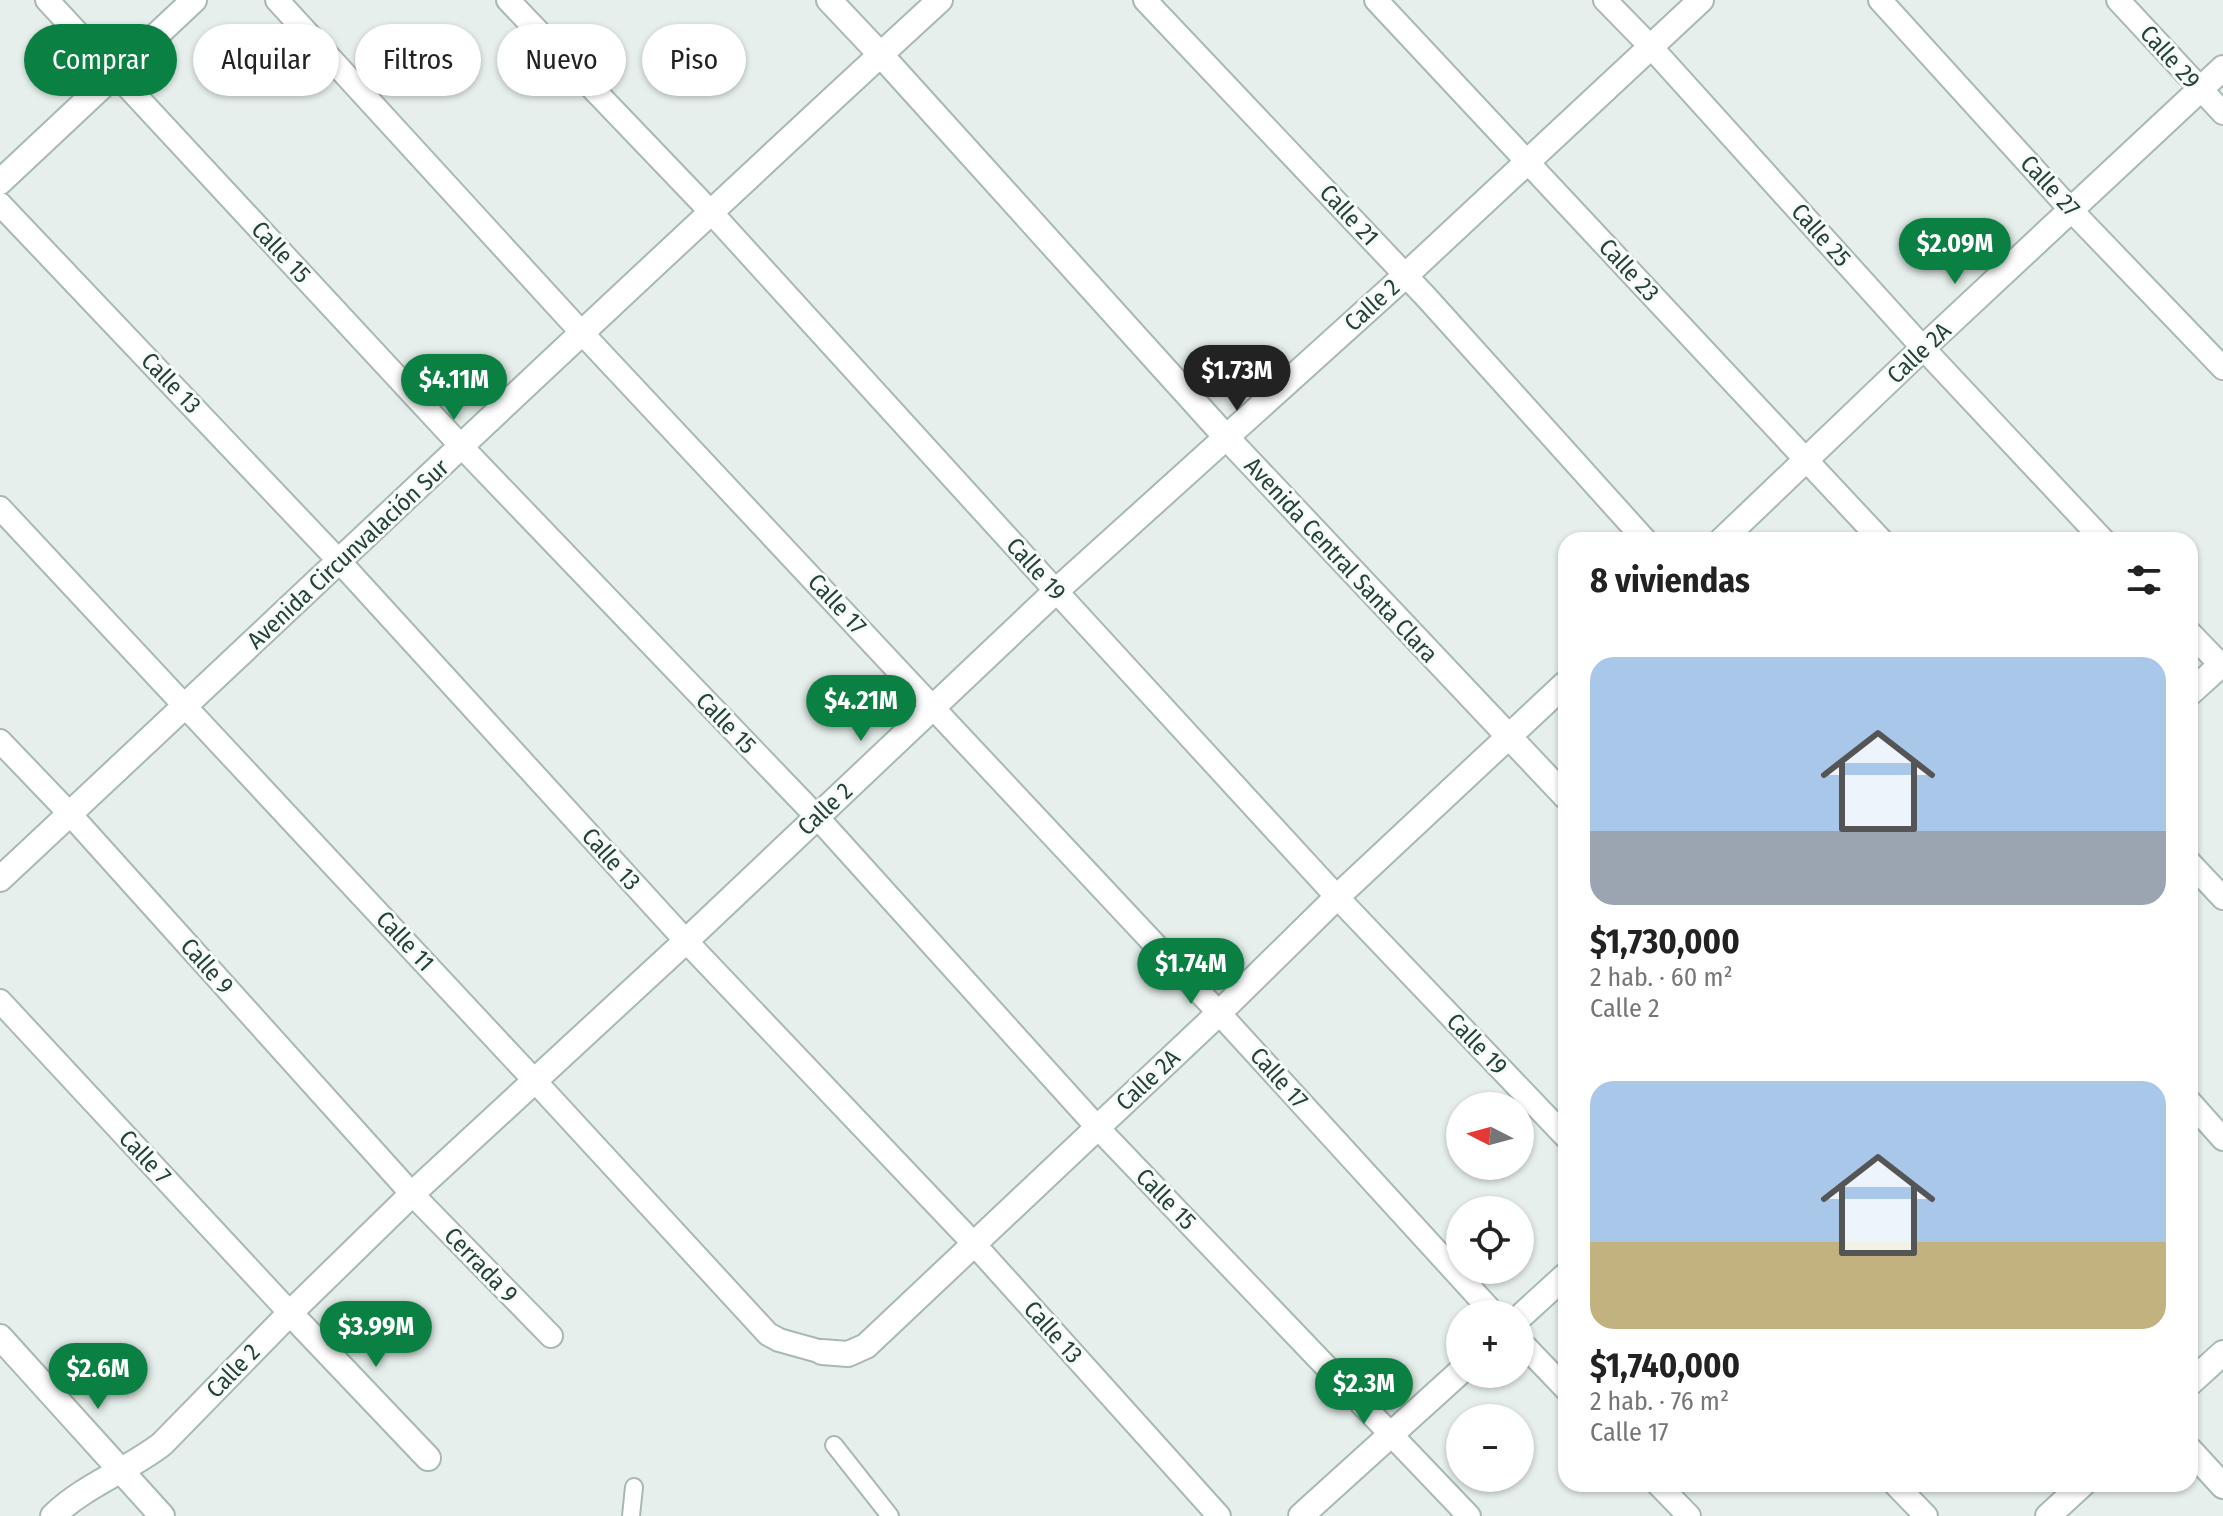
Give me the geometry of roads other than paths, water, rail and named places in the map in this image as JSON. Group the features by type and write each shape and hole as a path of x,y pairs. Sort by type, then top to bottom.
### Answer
{"street":[{"name":"Calle 15","path":"47,0 69,24"},
{"path":"168,24 194,0"},
{"name":"Calle 17","path":"277,0 582,333 1219,1013 1481,1300"},
{"name":"Calle 19","path":"508,0 710,211 1337,897 1558,1129"},
{"name":"Avenida Central Santa Clara","path":"829,0 1226,437 1558,789"},
{"name":"Avenida Circunvalación Sur","path":"0,879 710,211 940,0"},
{"name":"Calle 21","path":"1145,0 1406,275 1638,532"},
{"name":"Calle 23","path":"1376,0 1873,532"},
{"name":"Calle 25","path":"1605,0 2096,532"},
{"name":"Calle 2","path":"53,1516 91,1486 142,1460 162,1444 412,1194 686,941 1056,591 1406,275 1701,0"},
{"name":"Calle 27","path":"1880,0 2071,210 2223,368"},
{"name":"Calle 29","path":"2118,0 2223,113"},
{"name":"Calle 2A","path":"1730,532 2223,68"},
{"path":"0,182 91,96"},
{"name":"Calle 15","path":"136,96 462,447 817,817 1097,1127 1469,1516"},
{"name":"Calle 13","path":"0,204 340,562 686,941 975,1245 1219,1516"},
{"name":"Calle 11","path":"0,508 768,1334 822,1352"},
{"path":"2198,641 2222,664 2198,686"},
{"name":"Calle 2A","path":"822,1352 848,1354 862,1349 1558,690"},
{"name":"Calle 9","path":"0,741 70,814 412,1194"},
{"path":"2198,871 2223,898"},
{"name":"Calle 7","path":"0,1001 290,1313"},
{"path":"2198,1111 2223,1139"},
{"name":"Cerrada 9","path":"412,1194 551,1336"},
{"path":"1534,1304 1558,1282"},
{"path":"290,1313 428,1458"},
{"path":"0,1337 162,1516"},
{"path":"2198,1376 2223,1353"},
{"path":"1534,1356 1558,1381"},
{"path":"1301,1516 1446,1385"},
{"path":"2198,1459 2223,1486"},
{"path":"1666,1492 1689,1516"},
{"path":"1903,1492 1926,1516"},
{"path":"2048,1516 2074,1492"}],"lane":[{"path":"834,1445 890,1516"},
{"path":"631,1516 634,1487"}]}
